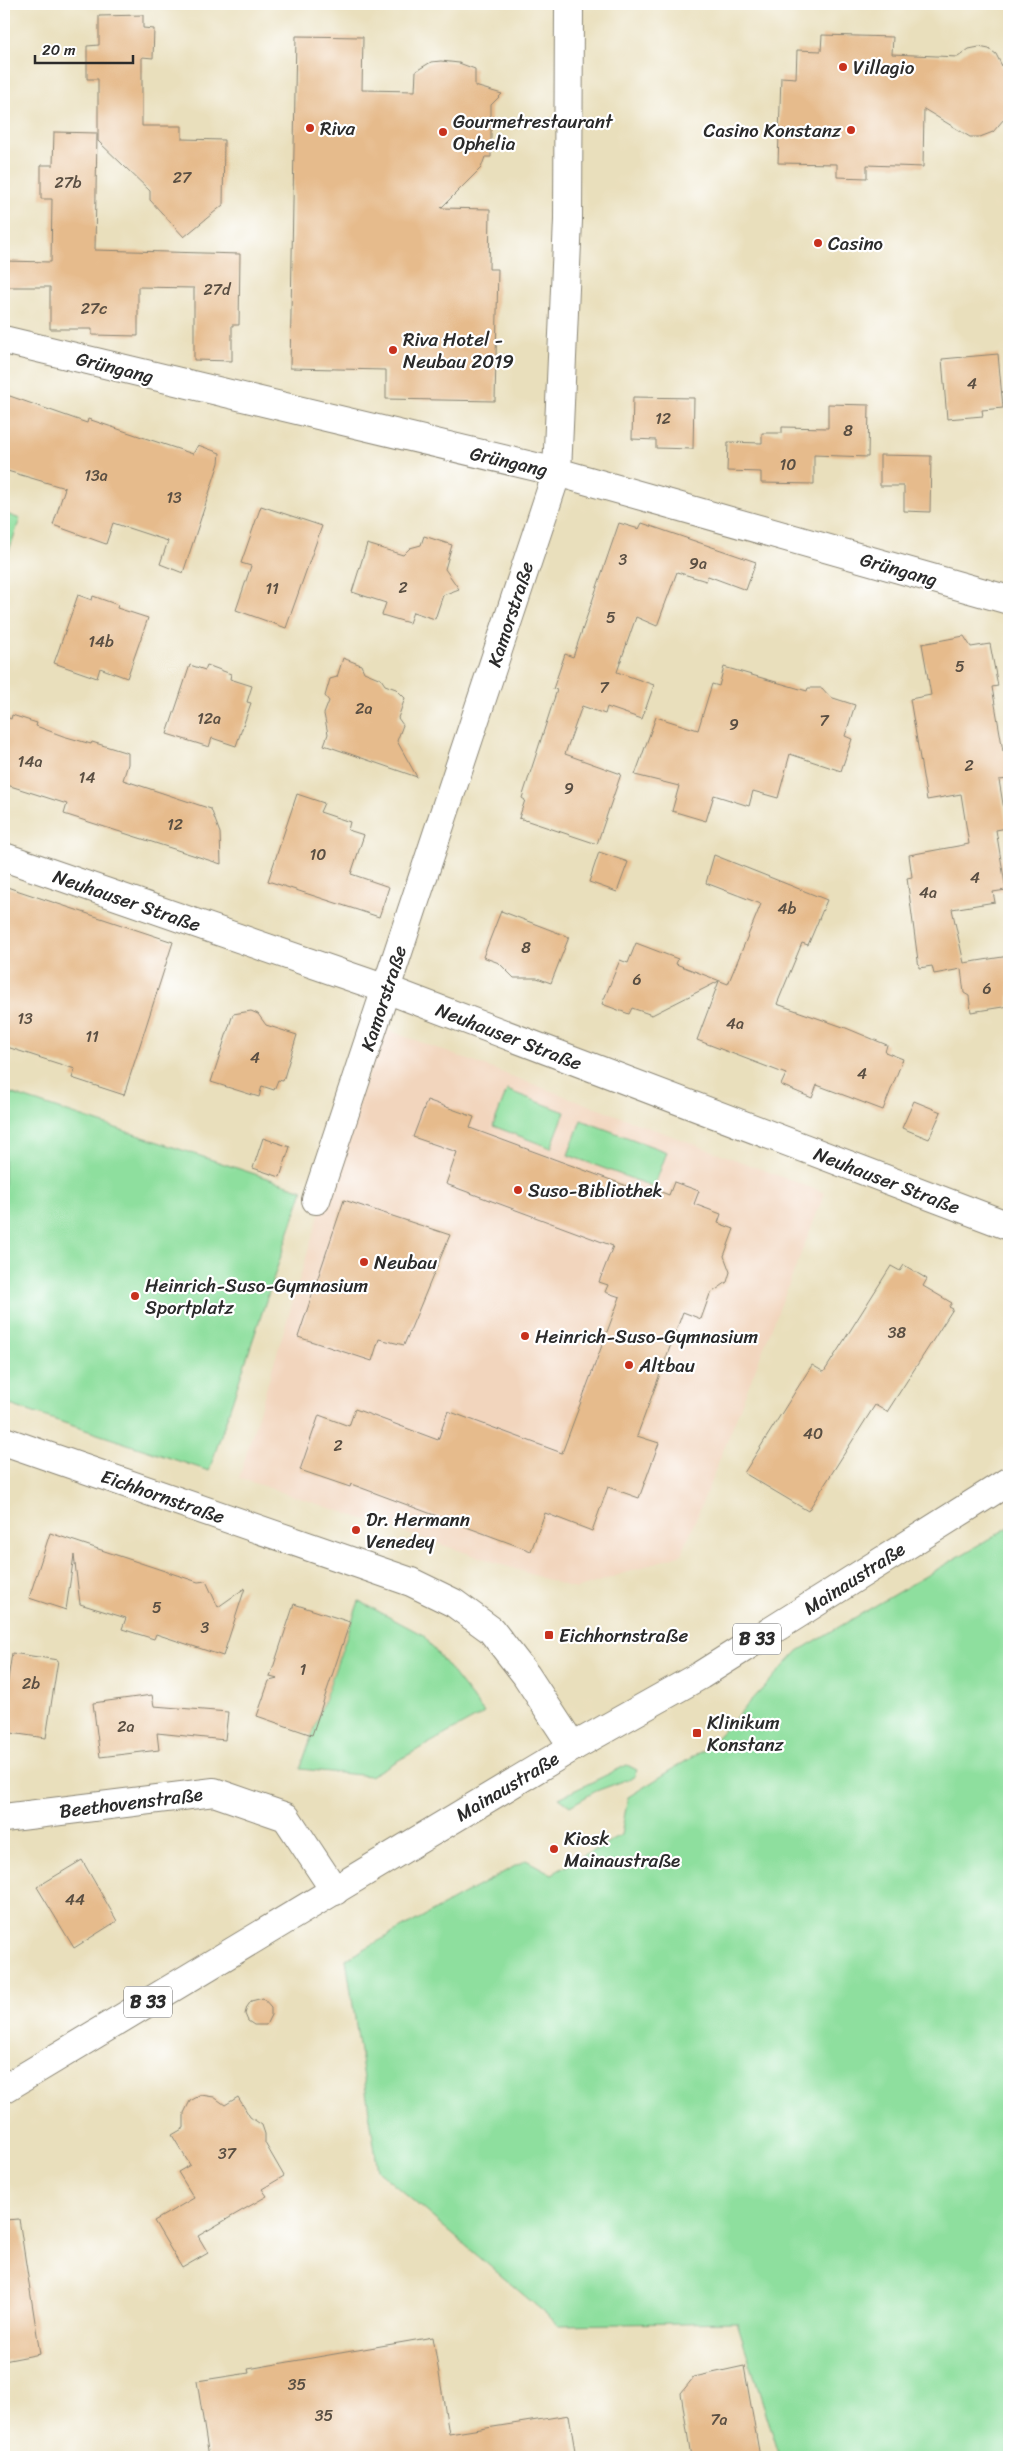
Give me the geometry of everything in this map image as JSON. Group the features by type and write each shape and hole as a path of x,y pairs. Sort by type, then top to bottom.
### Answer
{"street":[{"name":"Kamorstraße","path":"316,1200 557,472 568,220 569,4"},
{"name":"Grüngang","path":"4,340 557,472 1009,600"},
{"name":"Neuhauser Straße","path":"4,857 386,989 1009,1226"},
{"name":"Eichhornstraße","path":"4,1441 411,1582 454,1603 491,1630 526,1675 573,1747"},
{"name":"Mainaustraße","path":"4,2089 573,1747 701,1675 1009,1481"},
{"name":"Beethovenstraße","path":"4,1818 214,1792 286,1817 335,1891"}],"shaded area":[{"name":"Heinrich-Suso-Gymnasium","path":"385,1029 825,1193 682,1554 576,1589 239,1478 330,1179"}],"green space":[{"path":"4,513 20,519 4,565"},
{"path":"507,1090 565,1112 551,1148 493,1126"},
{"name":"Heinrich-Suso-Gymnasium Sportplatz","path":"4,1091 303,1190 209,1471 4,1403"},
{"path":"581,1120 667,1152 654,1187 568,1155"},
{"path":"1009,1527 1009,2457 780,2457 737,2322 559,2325 378,2171 346,1959 526,1860 552,1874 621,1835 628,1797 707,1748 798,1651"},
{"path":"359,1601 423,1635 484,1713 370,1776 300,1769"},
{"path":"627,1765 637,1770 634,1777 596,1791 570,1806 559,1798"}],"building":[{"path":"143,15 143,28 154,29 153,58 142,57 142,126 182,126 182,139 224,140 223,205 184,237 150,200 150,191 98,141 98,79 87,79 87,46 99,45 99,16"},
{"name":"Casino Konstanz","path":"822,35 893,37 892,54 958,57 969,49 979,47 989,49 996,54 1003,68 1009,72 1009,113 993,132 980,137 970,137 924,109 923,167 867,165 867,178 837,177 837,164 778,163 781,77 796,78 797,50 821,51"},
{"path":"296,36 363,37 362,90 415,91 416,71 431,62 441,61 459,63 475,69 475,86 502,94 491,105 491,157 485,157 481,168 441,208 490,209 489,269 498,269 495,401 386,399 386,370 290,368"},
{"path":"54,132 97,133 95,250 240,254 239,325 232,325 232,361 194,360 194,288 138,287 138,336 92,335 92,329 50,329 50,287 4,287 4,261 51,262 52,199 41,199 41,165 53,165"},
{"path":"998,354 1003,408 982,410 983,416 947,419 942,359"},
{"path":"4,394 87,423 88,419 193,454 198,445 220,453 219,463 183,573 160,564 168,541 113,523 106,544 53,525 65,488 4,470"},
{"path":"633,397 694,398 693,449 656,448 656,440 632,439"},
{"path":"828,404 869,405 868,457 814,455 814,484 761,483 761,472 727,471 728,442 762,443 762,433 782,433 782,427 828,428"},
{"path":"880,455 931,456 930,512 904,511 904,486 880,486"},
{"path":"261,506 322,526 286,628 236,610 251,566 241,563"},
{"path":"619,523 639,529 642,523 756,562 746,590 708,576 706,581 677,572 657,626 636,617 617,672 654,685 642,719 607,707 605,714 582,706 565,754 621,774 597,844 519,818 525,800 522,798 557,690 553,689 565,654 573,657"},
{"path":"424,536 452,545 445,569 459,589 443,595 435,619 413,612 409,623 382,615 386,603 352,592 367,544 403,555 410,548 421,545"},
{"path":"78,595 92,600 93,596 118,605 117,608 148,618 127,678 100,668 97,678 54,663"},
{"path":"964,636 971,647 990,644 998,686 992,687 1003,751 1009,749 1009,779 999,780 1007,828 996,830 1006,890 993,892 995,902 952,909 964,963 1009,956 1009,1006 971,1012 969,996 964,993 961,969 934,974 932,966 919,968 907,878 912,877 909,855 969,844 961,794 927,800 910,699 931,695 922,644"},
{"path":"343,658 361,665 364,672 381,679 385,685 396,689 405,698 398,718 403,725 397,741 417,777 324,745 328,734 324,714 329,701 325,696 330,679 337,677"},
{"path":"190,665 205,670 207,665 231,674 230,679 252,686 247,702 251,703 236,746 212,738 209,747 167,734"},
{"path":"724,667 807,691 808,688 822,688 830,697 855,705 845,736 852,739 841,771 790,754 778,798 753,791 749,806 714,795 706,821 672,811 679,786 635,775 656,717 698,730 712,684 719,686"},
{"path":"12,715 37,723 36,726 63,736 91,744 92,742 128,753 128,764 123,780 211,809 220,833 221,864 64,814 67,804 4,784 4,716 11,719"},
{"path":"297,794 324,803 320,812 350,822 348,830 364,835 351,874 389,887 379,917 268,881"},
{"path":"599,852 628,862 617,892 589,882"},
{"path":"714,855 827,900 808,945 802,943 777,1004 846,1028 887,1045 885,1052 903,1059 883,1110 817,1085 812,1098 781,1085 786,1074 697,1040 719,981 652,1015 632,1008 629,1014 602,1004 620,960 628,963 636,943 678,959 676,964 728,984 761,904 706,883"},
{"path":"4,886 173,942 124,1095 72,1078 75,1069 4,1046"},
{"path":"501,911 569,937 551,983 537,978 514,978 499,963 483,957"},
{"path":"251,1011 258,1014 266,1025 297,1035 283,1081 278,1080 274,1090 262,1086 259,1097 211,1082 233,1014"},
{"name":"Altbau","path":"427,1100 474,1117 470,1128 646,1193 648,1187 669,1195 674,1182 699,1191 694,1204 721,1214 718,1223 734,1229 724,1256 730,1272 727,1282 710,1294 701,1319 683,1312 637,1436 659,1443 639,1498 608,1487 592,1531 545,1513 531,1551 351,1484 350,1487 300,1470 319,1415 349,1426 355,1409 438,1440 448,1411 562,1453 620,1297 605,1292 608,1285 599,1282 613,1246 446,1184 457,1152 413,1137"},
{"path":"914,1101 941,1112 929,1139 902,1128"},
{"path":"263,1138 290,1147 280,1177 253,1168"},
{"name":"Neubau","path":"344,1200 450,1235 404,1345 379,1339 372,1361 298,1337"},
{"path":"904,1265 927,1279 923,1286 952,1303 949,1307 953,1309 887,1412 875,1405 808,1511 744,1473 812,1365 824,1372 891,1266 900,1271"},
{"path":"50,1533 198,1582 206,1581 218,1607 245,1588 223,1656 156,1634 154,1639 122,1629 126,1618 80,1604 74,1555 66,1610 29,1598"},
{"path":"294,1604 350,1622 312,1735 257,1716 269,1681 278,1679 270,1677"},
{"path":"12,1653 58,1660 46,1738 4,1732 4,1706"},
{"path":"152,1695 154,1706 228,1712 225,1740 157,1733 159,1750 100,1757 93,1703"},
{"path":"82,1860 117,1921 74,1948 37,1887"},
{"path":"263,1998 271,2007 271,2015 266,2025 254,2025 248,2021 245,2014 247,2007 251,2001"},
{"path":"201,2095 214,2097 225,2105 238,2097 250,2117 262,2125 265,2143 284,2176 262,2189 267,2196 198,2236 208,2253 182,2268 154,2221 194,2198 178,2172 190,2165 172,2135 184,2128 184,2113 190,2101"},
{"path":"19,2219 40,2354 4,2361 4,2220"},
{"path":"433,2337 449,2434 569,2415 576,2457 209,2457 197,2381 249,2373 248,2369"},
{"path":"744,2366 760,2457 691,2457 681,2393 694,2377"}],"place":[{"name":"Villagio","path":"843,67"},
{"name":"Riva","path":"310,128"},
{"name":"Casino Konstanz","path":"851,130"},
{"name":"Gourmetrestaurant Ophelia","path":"443,132"},
{"name":"Casino","path":"818,243"},
{"name":"Riva Hotel - Neubau 2019","path":"393,350"},
{"name":"Suso-Bibliothek","path":"518,1190"},
{"name":"Neubau","path":"364,1262"},
{"name":"Heinrich-Suso-Gymnasium Sportplatz","path":"135,1296"},
{"name":"Heinrich-Suso-Gymnasium","path":"525,1336"},
{"name":"Altbau","path":"629,1365"},
{"name":"Dr. Hermann Venedey","path":"356,1530"},
{"name":"Eichhornstraße","path":"549,1635"},
{"name":"Klinikum Konstanz","path":"697,1733"},
{"name":"Kiosk Mainaustraße","path":"554,1849"}]}
